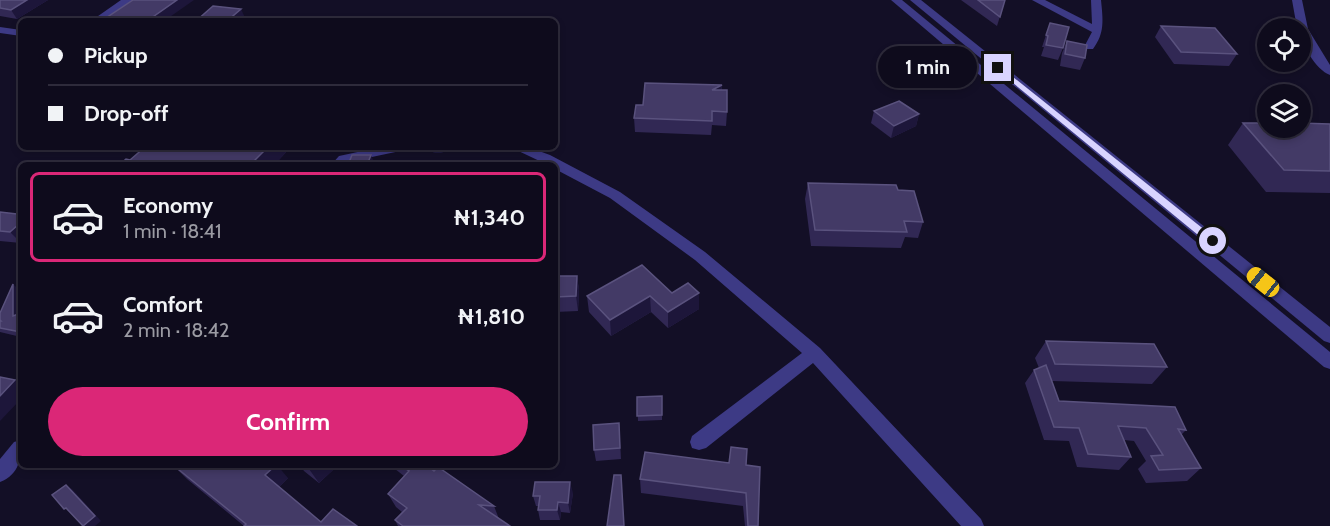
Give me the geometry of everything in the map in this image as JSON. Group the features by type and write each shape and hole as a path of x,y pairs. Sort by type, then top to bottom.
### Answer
{"street":[{"path":"101,18 128,0"},
{"path":"896,0 1330,362"},
{"path":"915,0 1330,336"},
{"path":"1036,0 1098,31"},
{"path":"1089,47 1096,39 1098,31 1096,0"},
{"path":"1297,0 1299,19 1304,33 1330,72"},
{"path":"928,27 944,24"},
{"path":"0,30 18,33"},
{"path":"341,162 344,159 386,150"},
{"path":"523,150 550,162"},
{"path":"558,165 580,175 634,208 700,256 814,353 974,526"},
{"path":"1160,221 1179,214"},
{"path":"699,442 814,353"},
{"path":"0,473 18,452"}],"building":[{"path":"0,0 27,0 11,10 0,8"},
{"path":"133,0 177,0 151,18 106,18"},
{"path":"978,0 1005,0 1000,17"},
{"path":"213,6 241,9 230,18 199,18"},
{"path":"1050,23 1069,27 1063,48 1046,45"},
{"path":"1161,26 1215,28 1237,54 1181,52"},
{"path":"1067,41 1087,45 1085,58 1065,54"},
{"path":"645,83 722,85 712,90 727,90 727,112 712,111 712,121 634,118 636,105 643,105"},
{"path":"899,101 919,114 894,126 874,111"},
{"path":"1243,123 1257,123 1257,138 1311,138 1311,123 1330,124 1330,171 1284,170"},
{"path":"142,150 265,150 253,162 122,162 126,159 130,160"},
{"path":"352,155 371,155 368,162 349,162"},
{"path":"808,183 896,185 898,190 914,191 923,222 904,221 907,232 815,230"},
{"path":"0,212 17,214 18,225 10,232 0,231"},
{"path":"642,265 672,293 688,283 699,293 668,312 650,296 610,320 587,296"},
{"path":"558,276 577,276 576,296 558,297"},
{"path":"13,284 13,316 18,314 18,331 0,328 0,313"},
{"path":"1046,341 1154,344 1167,367 1055,364"},
{"path":"1046,365 1059,401 1175,407 1186,430 1178,429 1201,468 1159,470 1151,456 1163,455 1146,428 1118,426 1131,457 1088,454 1079,428 1054,427 1034,370"},
{"path":"0,377 15,380 0,396"},
{"path":"662,396 662,415 637,416 637,397"},
{"path":"619,423 620,448 594,450 593,425"},
{"path":"731,447 747,449 746,465 760,467 758,526 748,526 746,493 640,479 645,452 729,463"},
{"path":"177,468 273,468 265,475 321,522 333,509 357,526 244,526 246,524"},
{"path":"404,468 430,468 434,471 439,468 494,506 479,505 510,526 403,526 395,520 407,508 388,494 409,471"},
{"path":"614,475 621,475 624,526 607,526"},
{"path":"535,482 570,482 568,503 558,502 557,510 538,510 540,496 533,496"},
{"path":"66,485 95,516 83,526 52,495"}],"route":[{"path":"998,68 1213,241"}]}
